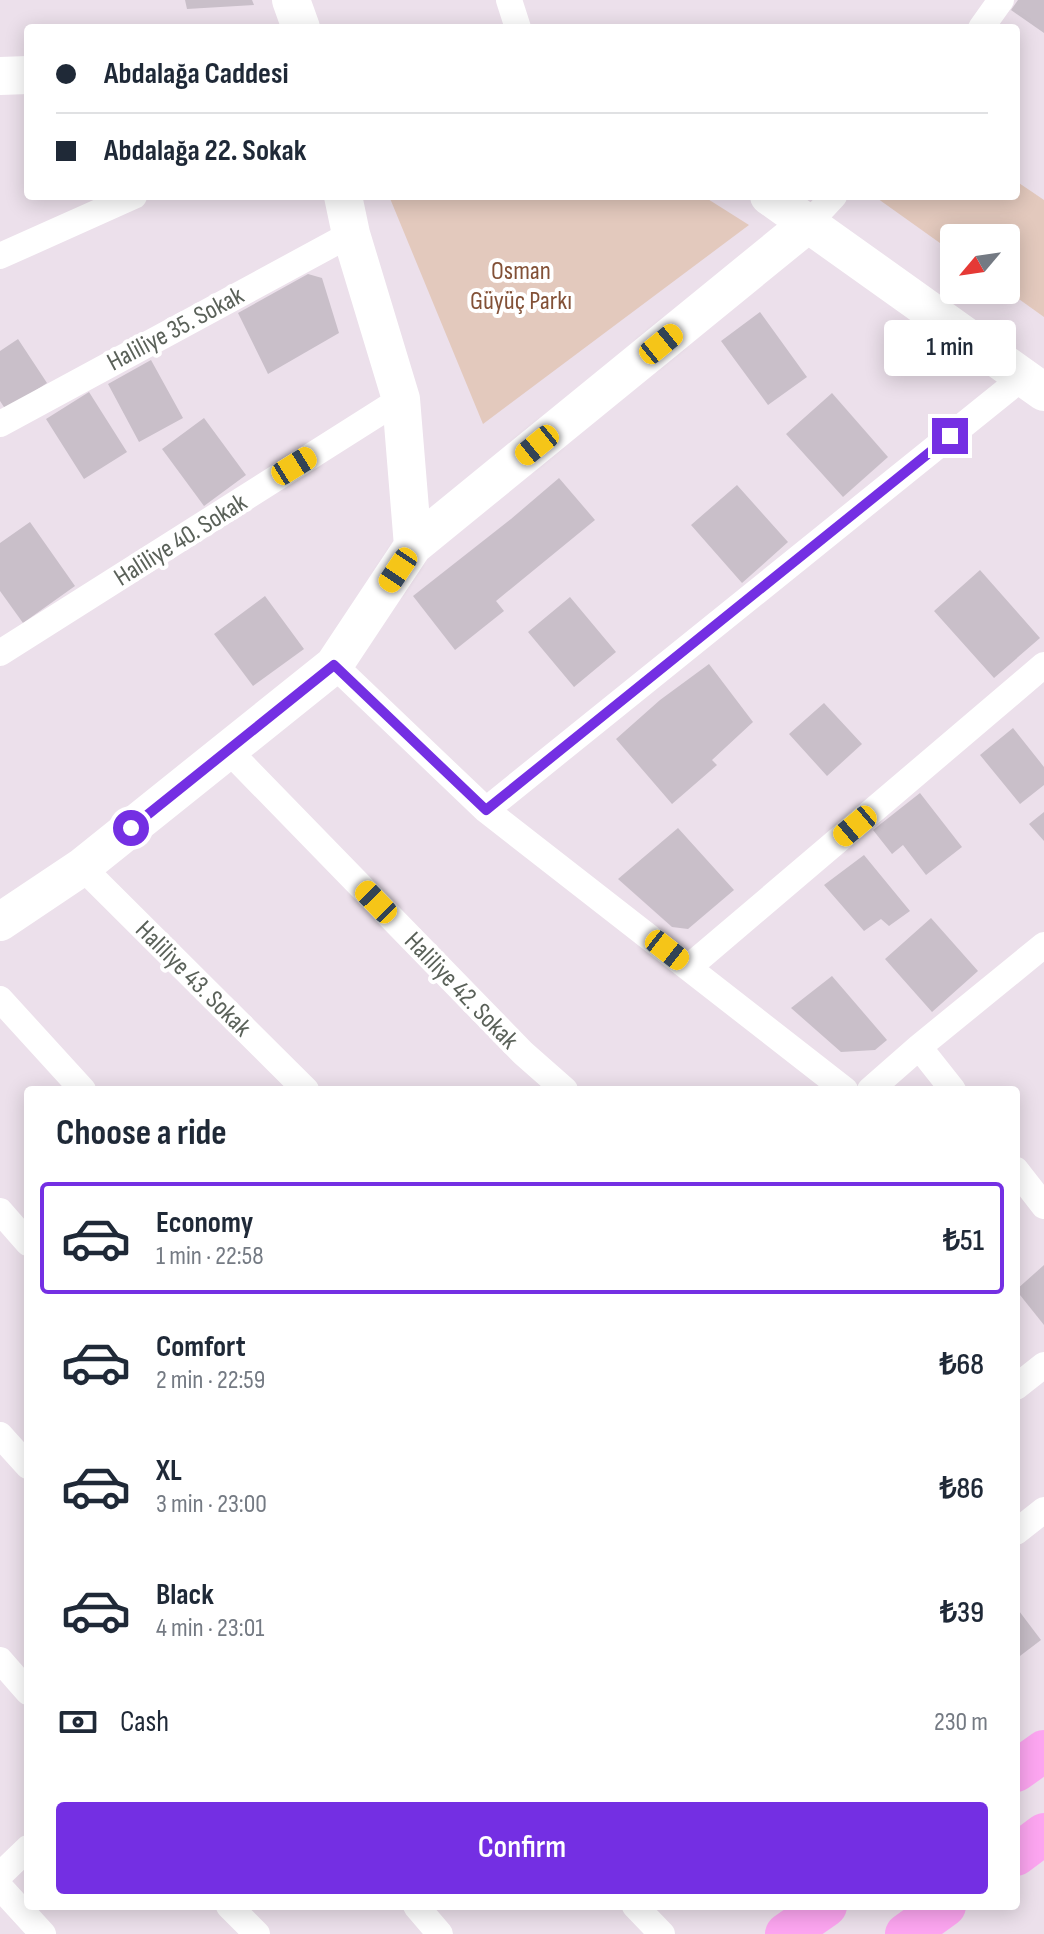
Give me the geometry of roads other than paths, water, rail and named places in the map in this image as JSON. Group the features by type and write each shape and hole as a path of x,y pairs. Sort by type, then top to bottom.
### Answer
{"main road":[{"path":"1020,1768 1044,1751"},
{"path":"1020,1852 1044,1834"},
{"path":"786,1934 820,1910"},
{"path":"906,1934 939,1910"}],"street":[{"path":"291,0 300,24"},
{"path":"509,0 517,24"},
{"path":"984,24 1001,0"},
{"path":"0,76 24,75"},
{"path":"0,256 125,200"},
{"path":"344,200 351,234 401,399 413,546"},
{"path":"486,810 1033,385 822,210 784,200"},
{"path":"0,922 82,867 334,665 413,546 822,210"},
{"name":"Haliliye 35. Sokak","path":"0,424 351,234"},
{"name":"Haliliye 40. Sokak","path":"0,653 401,399"},
{"path":"334,665 486,810 840,1086"},
{"path":"689,967 1044,665"},
{"name":"Haliliye 42. Sokak","path":"228,750 523,1053 560,1086"},
{"name":"Haliliye 43. Sokak","path":"82,867 302,1086"},
{"path":"875,1086 1044,945"},
{"path":"0,999 79,1086"},
{"path":"919,1047 950,1086"},
{"path":"1020,1175 1044,1206"},
{"path":"0,1211 24,1238"},
{"path":"1020,1384 1044,1365"},
{"path":"0,1435 24,1462"},
{"path":"1020,1529 1044,1510"},
{"path":"0,1660 24,1687"},
{"path":"0,1875 24,1852"},
{"path":"0,1887 43,1934"},
{"path":"233,1910 257,1934"},
{"path":"419,1910 440,1934"},
{"path":"639,1910 662,1934"}],"park label":[{"name":"Osman Güyüç Parkı","path":"521,285"}]}
